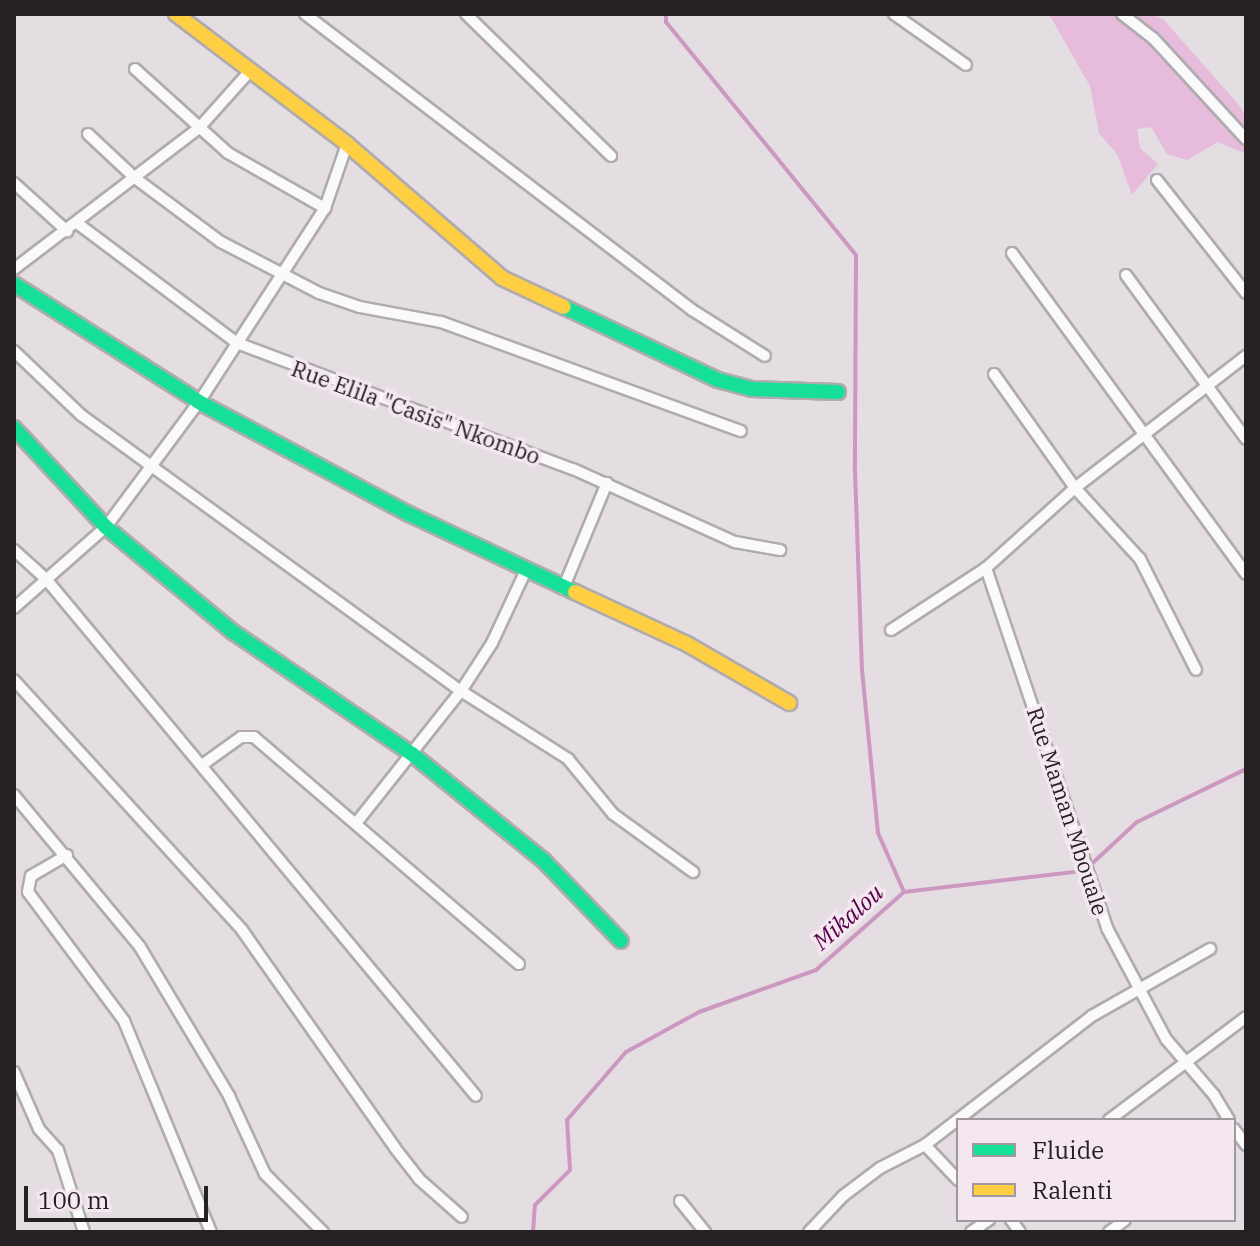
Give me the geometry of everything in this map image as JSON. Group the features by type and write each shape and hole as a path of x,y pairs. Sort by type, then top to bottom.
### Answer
{"street":[{"path":"176,14 347,144 502,278 718,380 751,389 838,392"},
{"path":"305,14 692,310 765,356"},
{"path":"466,14 611,156"},
{"path":"1122,14 1153,38 1246,139"},
{"path":"899,16 966,65"},
{"path":"135,69 199,128 241,161 325,208"},
{"path":"14,269 199,128 250,71"},
{"path":"88,134 135,178 221,242 281,274 360,307 441,322 741,431"},
{"path":"14,608 106,527 199,402 325,208 347,144"},
{"path":"1157,180 1246,293"},
{"path":"14,183 67,231"},
{"name":"Rue Elila \"Casis\" Nkombo","path":"77,223 237,343 607,483 735,542 780,550"},
{"path":"1012,253 1143,438 1246,574"},
{"path":"1126,275 1246,439"},
{"path":"14,284 98,342 199,402 409,514 527,568 563,589 687,644 789,703"},
{"path":"14,351 81,415 154,463 461,691 568,759 613,814 693,872"},
{"path":"891,630 986,568 1075,488 1246,356"},
{"path":"994,374 1075,488 1158,585 1196,670"},
{"path":"14,428 106,527 233,632 412,754 543,860 621,941"},
{"path":"563,589 607,483"},
{"path":"14,550 46,579 476,1096"},
{"path":"357,822 461,691 492,643 527,568"},
{"name":"Rue Maman Mbouale","path":"986,568 1084,871 1136,991 1228,1118"},
{"path":"14,680 242,930 403,1158 462,1217"},
{"path":"202,765 249,735 357,822 519,964"},
{"path":"14,795 67,855 148,959 229,1096 265,1174 323,1232"},
{"path":"67,855 31,876 28,892 124,1021 211,1232"},
{"path":"960,1118 1092,1016 1171,967 1210,949"},
{"path":"1112,1118 1246,1017"},
{"path":"14,1072 39,1129 58,1150 84,1232"},
{"path":"809,1232 868,1177 925,1145 956,1121"},
{"path":"925,1145 956,1178"},
{"path":"680,1201 705,1232"}],"shaded area":[{"path":"1049,14 1151,14 1163,19 1239,105 1246,117 1246,154 1218,142 1187,160 1167,154 1151,127 1137,129 1140,148 1158,164 1132,195 1117,154 1099,133 1090,86"}],"waterway":[{"path":"666,14 666,22 856,255 855,471 862,670 878,833 904,892"},
{"name":"Mikalou","path":"533,1232 535,1205 570,1170 567,1120 626,1052 699,1012 816,970 904,892 1084,871 1137,822 1246,769"}],"traffic: fast":[{"path":"14,284 199,402 409,514 575,592"},
{"path":"564,307 718,380 751,389 838,392"},
{"path":"14,428 106,527 233,632 412,754 543,860 621,941"}],"traffic: slow":[{"path":"176,14 347,144 502,278 564,307"},
{"path":"575,592 687,644 789,703"}]}
